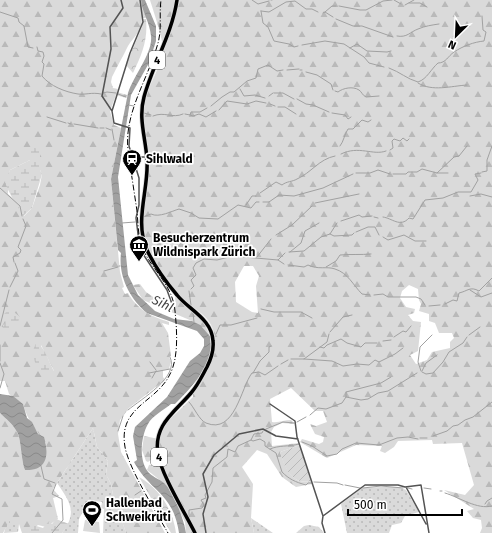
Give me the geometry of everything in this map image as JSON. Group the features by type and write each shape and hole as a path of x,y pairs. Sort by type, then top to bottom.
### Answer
{"main road":[{"name":"4","path":"177,0 173,18 143,101 142,121 147,156 141,220 145,244 153,261 174,292 207,323 213,340 211,356 200,380 191,394 164,422 158,441 158,454 162,466 195,533"}],"street":[{"path":"121,0 123,8 110,27 111,49 102,93 112,111 114,123 130,128 129,146 139,178 139,206 136,218 140,246 167,290 172,304 169,307"},
{"path":"112,111 130,53 143,22 140,0"},
{"path":"133,158 147,156"},
{"path":"270,404 276,410 294,419 296,434 324,516 322,523 325,533"},
{"path":"206,533 202,514 208,500 203,479 205,469 214,455 226,447 235,436 263,429 280,437 298,439"},
{"path":"292,438 296,434"},
{"path":"324,516 365,485 398,485 405,487 421,485 429,533"},
{"path":"405,487 427,526"}],"green space":[{"path":"0,0 141,0 146,18 142,18 141,27 128,46 112,77 111,82 113,88 118,89 117,92 127,95 126,98 116,95 110,111 114,125 121,128 111,179 120,272 124,287 122,288 125,294 128,293 136,304 145,312 169,322 169,325 162,323 168,333 171,356 169,357 171,361 169,369 163,370 163,377 165,380 129,408 120,420 118,434 121,452 165,533 126,533 122,521 118,521 115,517 115,506 111,484 106,474 108,461 97,447 93,428 53,489 59,496 53,498 58,519 46,527 38,525 28,533 22,533 19,524 10,524 10,520 3,533 0,533 0,413 11,424 18,435 25,470 31,470 40,466 45,458 46,443 32,424 23,404 9,394 5,381 0,381","holes":["40,152 40,170 42,174 40,185 32,208 24,216 16,201 8,194 8,178 10,170 30,160","41,345 54,371 42,372"]},
{"path":"150,0 492,0 492,533 480,533 482,528 481,520 473,518 467,511 474,509 444,490 465,495 474,485 462,443 433,444 432,440 398,441 394,447 385,453 380,451 382,446 356,445 327,458 300,442 302,439 319,444 323,442 324,437 315,434 310,424 316,426 327,422 323,411 315,411 291,388 270,399 272,422 291,420 295,424 282,423 274,427 271,432 272,446 299,443 300,445 280,452 284,464 294,478 304,482 311,481 312,484 296,487 282,477 267,454 257,450 242,467 253,484 251,518 254,533 186,533 185,522 166,485 147,470 149,465 153,464 152,459 148,462 146,461 142,450 144,436 159,439 165,424 193,397 193,394 209,368 215,348 215,338 207,319 184,300 165,278 154,260 146,242 144,233 143,211 149,165 144,124 144,107 147,93 163,53 161,35","holes":["244,266 253,266 259,276 256,286 258,313 252,312 236,302 235,282","409,285 418,289 421,304 419,311 429,314 429,321 435,323 439,333 452,333 454,338 450,342 450,348 432,352 427,360 416,364 410,355 418,351 421,322 413,321 408,315 414,313 415,309 406,307 400,298 402,291"]},
{"path":"143,19 146,19 145,40 142,53 133,73 126,65 142,27"},
{"path":"33,146 40,152 40,170 42,174 32,208 23,216 5,182 10,170 30,160 29,155"},
{"path":"140,284 146,292 172,310 176,306 175,297 203,321 209,334 192,321 143,300 133,285"},
{"path":"10,309 19,316 19,320 14,328 2,334 3,325 6,322 4,314"},
{"path":"36,343 44,351 54,371 53,373 42,372 36,365 32,353"},
{"path":"93,428 97,447 108,461 106,474 111,484 115,506 115,517 122,521 126,533 103,533 104,509 101,508 102,502 88,500 85,510 79,519 78,533 62,533 67,526 71,513 69,502 57,483"},
{"path":"300,445 311,481 304,482 294,478 284,464 280,452"},
{"path":"139,477 159,494 169,508 176,533 171,533"},
{"path":"399,487 406,490 419,512 405,516 401,523 392,525 389,533 347,533 341,504 362,488"},
{"path":"88,503 100,505 97,520 86,518"},
{"path":"251,518 273,533 254,533"},
{"path":"11,519 10,523 19,524 18,532 4,533 7,522"},
{"path":"56,519 69,524 62,533 28,533 29,527 33,525 43,528 49,521 52,524"},
{"name":"Hallenbad Schweikrüti","path":"85,520 99,522 100,533 83,531"},
{"path":"309,525 319,527 324,533 296,533 304,526"}],"water":[{"path":"141,0 145,0 156,26 156,41 149,63 131,95 118,177 128,275 138,295 155,311 174,319 192,321 200,325 210,336 211,345 210,356 203,372 175,404 171,404 150,421 142,442 143,462 149,473 164,483 173,495 179,508 186,533 179,533 172,509 160,493 140,472 134,462 137,460 133,436 135,427 167,397 190,361 200,353 204,346 204,339 197,331 147,313 135,301 126,286 121,270 121,253 118,250 111,179 128,93 146,57 151,43 148,22"},
{"path":"0,394 13,396 23,404 27,418 32,422 38,434 44,437 46,443 46,455 45,460 38,468 33,470 25,470 18,435 11,424 0,413"}],"waterway":[{"path":"252,0 258,4 269,1"},
{"path":"339,6 366,10 383,1 392,0"},
{"path":"394,0 401,4"},
{"path":"405,5 414,0"},
{"path":"261,11 269,12 286,2 295,1 306,9 312,9 318,12"},
{"path":"409,3 420,3 427,7"},
{"path":"325,12 332,6 336,6"},
{"path":"261,11 263,23 268,27 274,41 289,44 294,47 298,46"},
{"path":"0,12 18,18 19,22 24,26 28,47 33,48"},
{"path":"323,13 325,12 333,17"},
{"path":"389,68 414,81 421,81 438,63 445,61 454,52 476,42 484,41 486,32 483,30 482,16"},
{"path":"336,19 353,26 362,26 393,37"},
{"path":"397,36 406,35 415,30 439,24"},
{"path":"302,45 325,41 344,44 364,57 369,63 384,67"},
{"path":"350,48 357,44 367,51 391,51"},
{"path":"37,47 38,51 43,52 44,56 42,62 44,64 42,76 49,83 73,93 101,94"},
{"path":"211,106 230,92 234,92 247,81 256,78 258,69 268,65 277,71 283,70"},
{"path":"287,70 299,69"},
{"path":"306,72 317,75 331,84 333,90"},
{"path":"418,83 423,86 435,88 467,85"},
{"path":"335,91 338,92 345,89 354,88 359,90 366,97 379,96"},
{"path":"240,89 244,96 255,95 265,98"},
{"path":"103,93 116,93"},
{"path":"269,96 273,93"},
{"path":"274,93 283,93 294,99"},
{"path":"118,94 126,97"},
{"path":"297,99 306,104 313,105 329,112"},
{"path":"219,110 227,101 247,104 256,101 266,103"},
{"path":"270,104 275,106"},
{"name":"Sihl","path":"128,105 134,106"},
{"path":"278,107 285,107 296,114"},
{"path":"185,114 190,115 191,112 200,112 207,108"},
{"path":"190,115 193,116 199,114 206,117 216,111"},
{"path":"144,113 151,115"},
{"path":"332,113 345,115 348,119 351,117"},
{"path":"153,116 161,114 175,116 183,114"},
{"path":"47,117 66,123"},
{"path":"340,146 348,129 353,129 362,120 368,122 371,120"},
{"path":"74,124 98,128"},
{"path":"106,128 111,130"},
{"path":"112,129 114,140"},
{"path":"390,150 393,148 392,141 394,139 400,141 403,138 407,141 409,139"},
{"path":"393,174 406,174 408,172 417,172 422,169 437,173 454,157 459,156 467,146"},
{"path":"482,172 487,171 487,160 492,146"},
{"path":"341,154 354,150 376,152 386,151"},
{"path":"260,193 276,182 282,185 295,180 324,160 335,156"},
{"path":"356,173 370,173 378,170 390,174"},
{"path":"437,173 448,173"},
{"path":"383,217 396,222 406,221 409,218 413,219 425,200 443,198 458,192 471,192 478,180 475,174 481,173"},
{"path":"263,202 269,202 279,195 294,196 323,188 353,174"},
{"path":"0,188 20,206 22,216"},
{"path":"315,203 359,194"},
{"path":"470,196 481,194 492,197"},
{"path":"246,205 252,196 256,196"},
{"path":"143,217 151,214 162,215 179,209 191,213 199,218 218,219 238,205 251,208 256,202 259,202"},
{"path":"276,235 292,225 312,206"},
{"path":"341,221 359,215 362,217 372,216"},
{"path":"374,217 378,218"},
{"path":"14,262 13,257 20,253 21,250 18,247 26,226 23,219"},
{"path":"122,223 135,222"},
{"path":"290,252 301,243 305,231 319,223"},
{"path":"289,252 304,251 321,237 330,234 337,223"},
{"path":"356,232 368,227 375,227 379,235"},
{"path":"330,234 334,236 352,235 354,233"},
{"path":"383,237 388,240 404,235 415,241 426,241"},
{"path":"257,257 271,239"},
{"path":"191,289 194,286 191,280 196,275 193,268 196,263 204,259 217,260 233,256 278,260 285,253"},
{"path":"326,267 336,261 340,255 371,254"},
{"path":"278,260 284,264"},
{"path":"10,287 18,271 15,263"},
{"path":"288,265 304,267 308,265 335,269 347,276 362,294 370,295"},
{"path":"104,271 118,267"},
{"path":"445,304 453,300 457,301 459,293 471,289 479,291 492,278"},
{"path":"0,326 9,290"},
{"path":"470,290 481,297 492,293"},
{"path":"189,291 191,305"},
{"path":"374,295 383,294 388,297 416,297 421,299 425,305"},
{"path":"429,306 440,305"},
{"path":"261,309 274,312 301,312 312,318"},
{"path":"193,313 194,322"},
{"path":"330,332 343,317 352,315"},
{"path":"216,334 220,325 231,325 257,318"},
{"path":"394,337 403,331 406,332 411,326"},
{"path":"469,335 480,327"},
{"path":"291,359 304,359 327,342 329,334"},
{"path":"421,371 418,362 420,347 432,335"},
{"path":"422,372 426,374 433,373 443,362 449,352 463,343 467,337"},
{"path":"320,347 324,348 327,345 341,339 347,343 361,347 365,343 377,343"},
{"path":"383,341 391,340"},
{"path":"0,345 0,361"},
{"path":"253,373 260,361 269,352 269,347 271,346"},
{"path":"304,359 332,361 343,366 357,364 369,365 375,360 379,362 403,348"},
{"path":"422,371 426,363 437,355"},
{"path":"128,410 150,394 165,380 172,365 170,357"},
{"path":"281,364 288,360"},
{"path":"150,362 156,370"},
{"path":"0,363 4,374 0,388"},
{"path":"189,402 201,419 206,423 216,425 224,422 236,408 252,373 259,372 265,375 278,366"},
{"path":"149,373 170,369"},
{"path":"152,378 156,371"},
{"path":"310,415 318,408 326,409 342,403 346,397 361,400 368,399 378,393 388,391 417,373"},
{"path":"346,397 346,392 381,383 391,377"},
{"path":"433,436 447,431 453,426 473,417 492,402"},
{"path":"118,431 123,416"},
{"path":"297,422 306,417"},
{"path":"266,429 283,422 294,423"},
{"path":"251,440 254,434 262,433 263,431"},
{"path":"302,442 312,446 327,456 337,454 342,449 356,443 379,445 397,438 408,437 418,439"},
{"path":"420,438 427,438"},
{"path":"189,518 189,510 202,508 204,505 201,500 206,498 205,495 212,482 213,468 227,457 228,449 235,452 238,446 251,440 253,441 260,439 265,442 265,446 276,453 282,472 287,477 306,485 311,483"},
{"path":"270,449 299,444"},
{"path":"41,466 44,479 55,483"},
{"path":"314,482 337,483 343,485"},
{"path":"52,533 63,520 62,499 52,494 56,484"},
{"path":"345,485 360,488"},
{"path":"363,488 381,486 403,488"},
{"path":"408,488 412,489"},
{"path":"424,488 431,489"},
{"path":"135,495 141,491"},
{"path":"445,493 474,505 486,507 492,506"},
{"path":"485,504 492,498"}],"railway":[{"path":"129,156 129,127 132,113 158,43 160,32 161,0"},
{"path":"128,152 141,244 149,261 170,293 175,311 177,336 176,353 169,376 163,385 132,414 127,423 124,434 125,447 137,478 168,533"}],"place":[{"name":"Sihlwald","path":"132,176"},
{"name":"Besucherzentrum Wildnispark Zürich","path":"139,262"},
{"name":"Hallenbad Schweikrüti","path":"92,527"}]}
